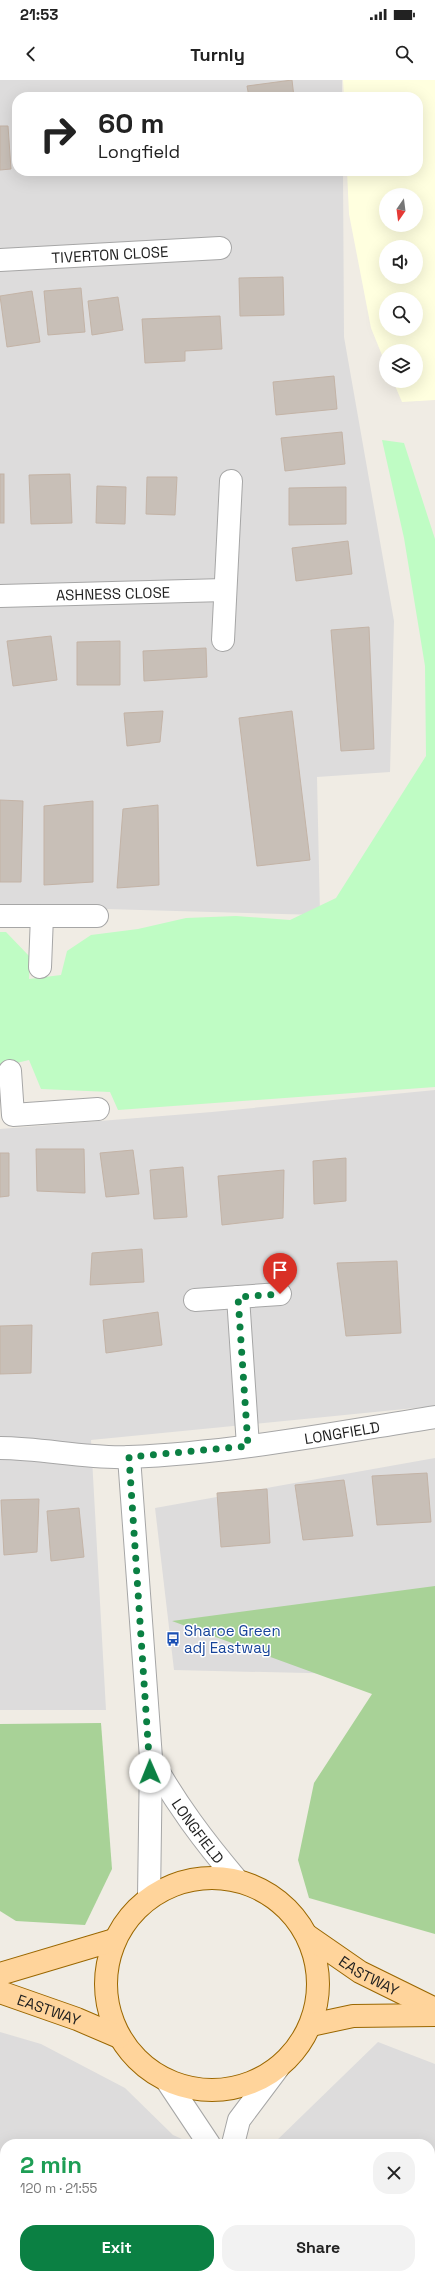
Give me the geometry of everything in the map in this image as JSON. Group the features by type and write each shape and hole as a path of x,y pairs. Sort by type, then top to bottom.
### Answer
{"main road":[{"name":"EASTWAY","path":"207,1877 237,1880 266,1891 290,1910 308,1936 317,1965 319,1995 311,2025 297,2049 278,2068 248,2084 215,2091 167,2081 135,2058 119,2037 107,2005 106,1972 114,1940 129,1916 149,1897 177,1883 207,1877"},
{"name":"EASTWAY","path":"308,1936 360,1972 435,2009"},
{"name":"EASTWAY","path":"0,1974 114,1940"},
{"name":"EASTWAY","path":"0,1992 71,2017 119,2037"},
{"name":"EASTWAY","path":"311,2025 353,2016 435,2015"}],"street":[{"name":"TIVERTON CLOSE","path":"0,260 220,248"},
{"path":"223,640 231,481"},
{"name":"ASHNESS CLOSE","path":"0,596 225,590"},
{"path":"0,916 97,916"},
{"path":"40,967 42,916"},
{"path":"10,1071 6,1115 98,1109"},
{"path":"194,1300 280,1294"},
{"path":"238,1297 248,1446"},
{"name":"LONGFIELD","path":"149,1897 151,1758 129,1457 248,1446 435,1417"},
{"path":"0,1448 97,1458 129,1457"},
{"name":"LONGFIELD","path":"151,1758 176,1802 195,1830 237,1880"},
{"path":"234,2139 239,2120 278,2068"},
{"path":"167,2081 206,2139"}],"shaded area":[{"path":"0,80 342,80 342,92 12,92 12,176 343,176 344,337 394,621 390,772 317,777 320,915 0,906"},
{"path":"343,80 435,80 435,400 402,402 396,388 423,388 423,344 379,344 379,348 371,328 349,214 347,176 423,176 423,92 344,92"},
{"path":"435,1090 435,1406 91,1440 106,1710 0,1710 0,1129 212,1112"},
{"path":"435,1458 435,1676 174,1670 155,1508"},
{"path":"0,2032 41,2044 125,2088 173,2135 182,2139 0,2139"},
{"path":"378,2042 435,2064 435,2139 278,2139"}],"green space":[{"path":"382,440 404,443 435,539 435,1087 118,1110 110,1092 41,1089 29,1060 0,1067 0,932 6,932 30,957 29,979 61,975 67,951 91,935 138,929 186,918 236,916 290,920 336,898 426,756 425,666 404,538"},
{"path":"435,1586 435,1934 309,1898 298,1860 314,1783 372,1694 172,1621"},
{"path":"101,1723 112,1869 85,1925 16,1921 0,1911 0,1724"}],"building":[{"path":"292,80 293,92 248,92 247,86"},
{"path":"0,126 8,126 11,169 0,170"},
{"path":"283,277 284,315 240,316 239,278"},
{"path":"81,288 85,332 48,335 44,291"},
{"path":"32,291 40,342 7,347 0,296"},
{"path":"118,297 123,330 92,335 88,301"},
{"path":"220,316 222,349 185,351 185,361 145,363 142,319"},
{"path":"334,376 337,409 276,415 273,382"},
{"path":"342,432 345,464 285,471 281,438"},
{"path":"0,474 4,474 4,523 0,523"},
{"path":"70,474 72,523 31,524 29,475"},
{"path":"147,477 177,477 175,515 146,514"},
{"path":"97,486 126,487 125,524 96,523"},
{"path":"346,487 346,524 289,525 289,488"},
{"path":"348,541 352,574 296,581 292,548"},
{"path":"369,627 374,749 341,751 331,630"},
{"path":"51,636 57,680 13,686 7,641"},
{"path":"120,641 120,685 77,685 77,642"},
{"path":"206,648 207,677 144,681 143,651"},
{"path":"163,711 160,742 127,746 124,713"},
{"path":"292,711 310,860 257,866 239,718"},
{"path":"0,800 23,801 21,882 0,882"},
{"path":"93,801 93,882 44,885 44,806"},
{"path":"158,805 159,885 117,888 123,809"},
{"path":"36,1149 84,1149 85,1193 37,1191"},
{"path":"133,1150 139,1194 106,1197 100,1153"},
{"path":"0,1153 9,1153 9,1196 0,1197"},
{"path":"346,1158 346,1201 314,1204 313,1161"},
{"path":"183,1167 187,1217 154,1219 150,1170"},
{"path":"284,1170 283,1218 222,1225 218,1176"},
{"path":"142,1249 144,1282 90,1285 92,1253"},
{"path":"397,1261 401,1333 346,1336 337,1263"},
{"path":"158,1312 162,1345 106,1353 103,1320"},
{"path":"32,1325 31,1373 0,1374 0,1326"},
{"path":"427,1473 431,1522 377,1525 372,1476"},
{"path":"344,1480 353,1536 303,1540 295,1485"},
{"path":"267,1489 270,1543 221,1547 217,1493"},
{"path":"39,1499 37,1552 4,1555 1,1500"},
{"path":"79,1508 84,1557 51,1561 47,1511"}],"place":[{"name":"Sharoe Green adj Eastway","path":"173,1639"}],"route":[{"path":"150,1772 151,1758 129,1457 248,1446 238,1297 280,1294"}]}
